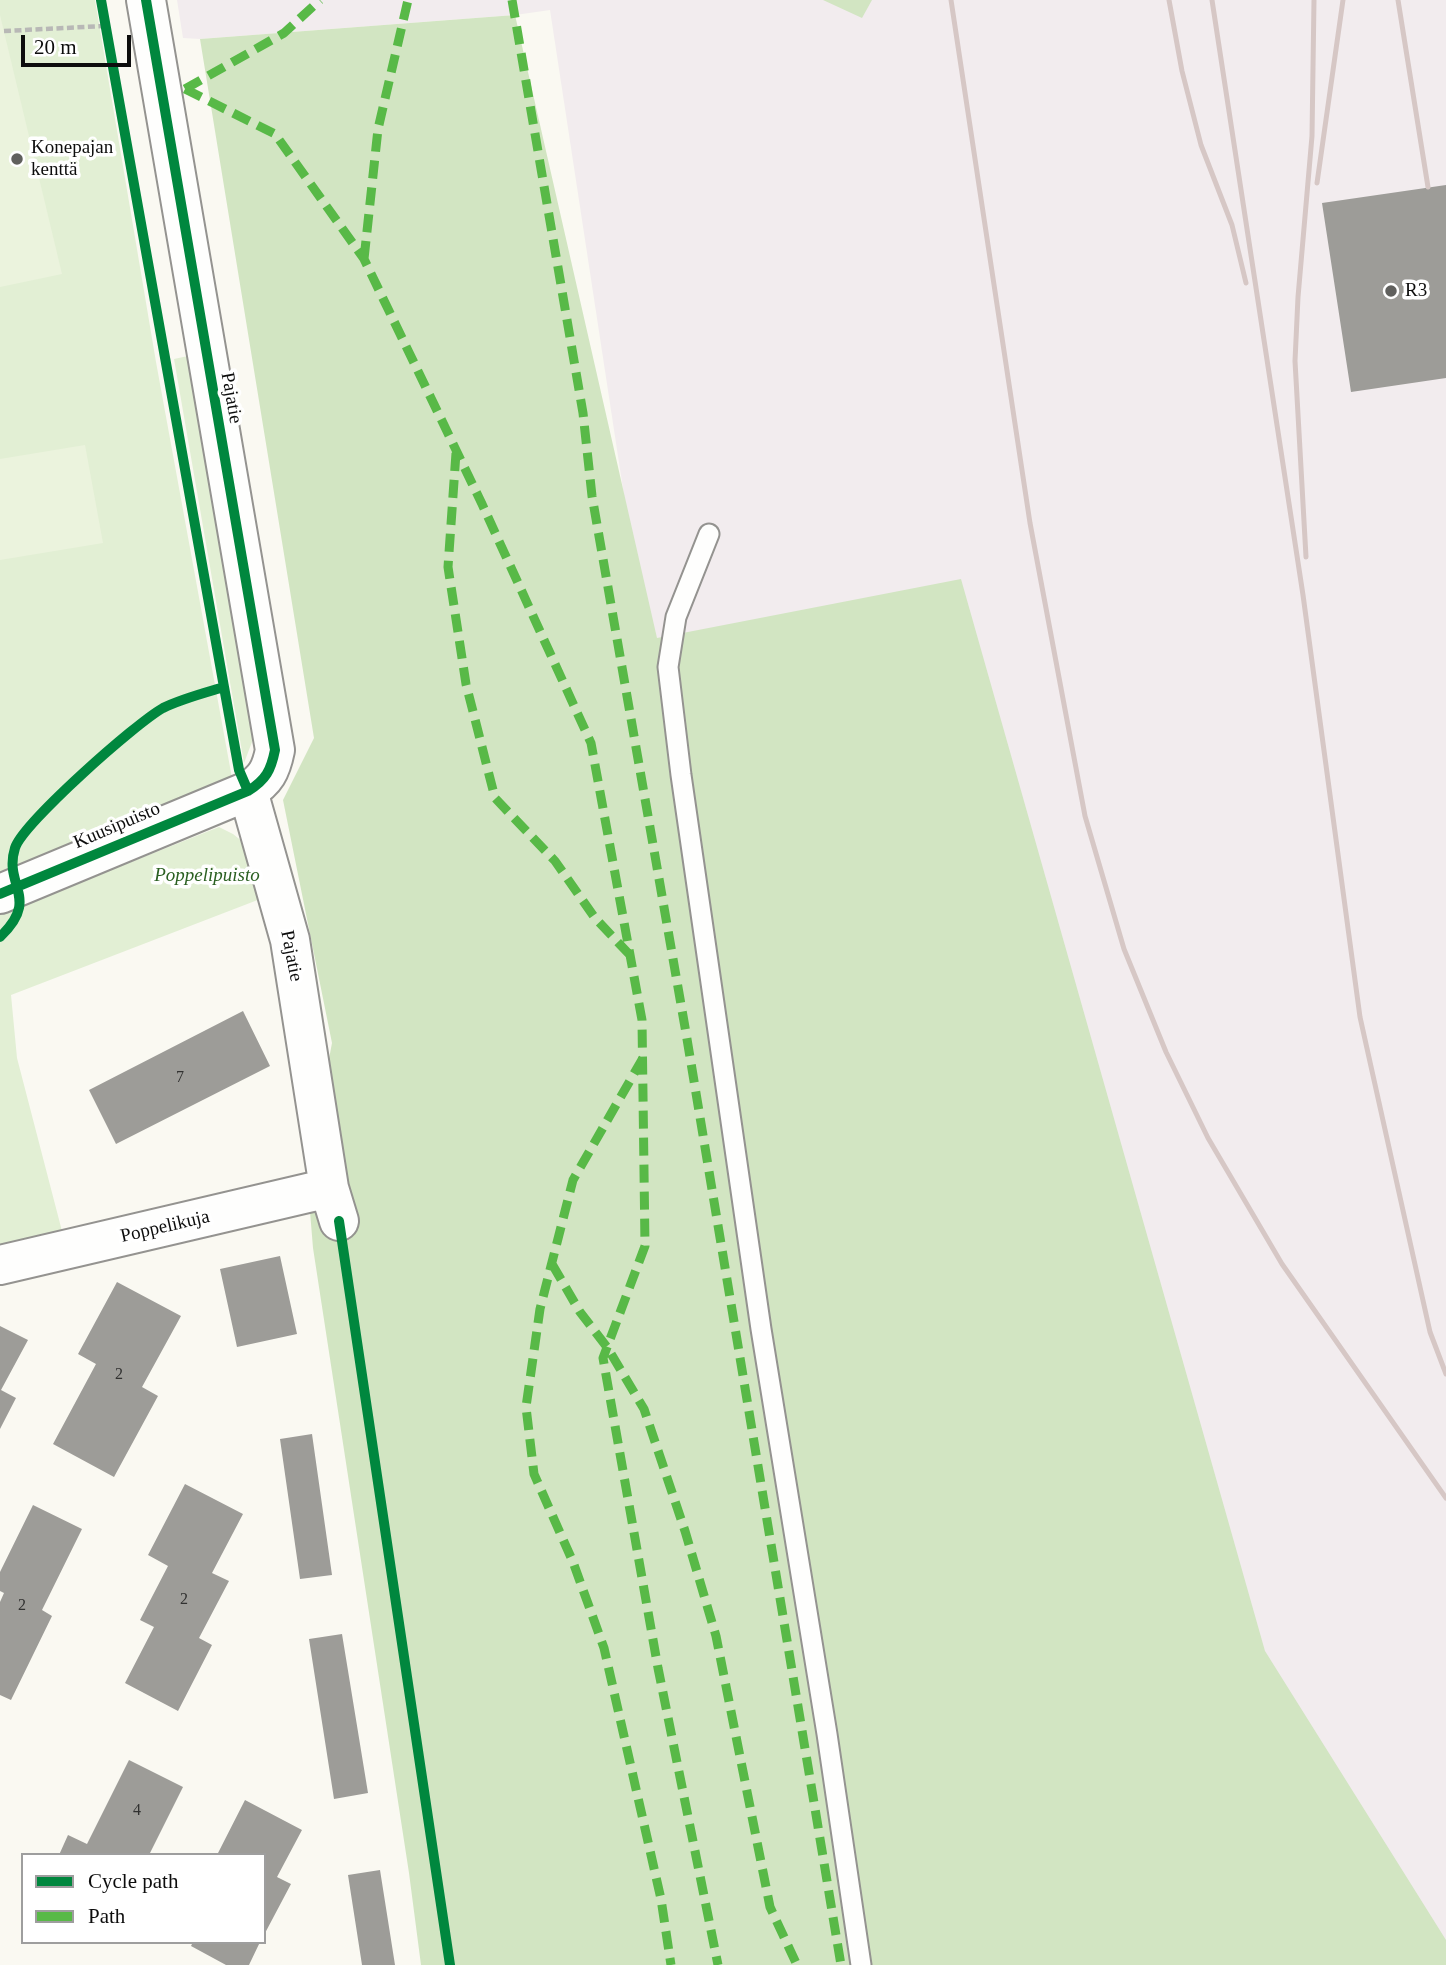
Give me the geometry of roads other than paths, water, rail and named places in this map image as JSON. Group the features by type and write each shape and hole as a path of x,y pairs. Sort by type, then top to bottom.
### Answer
{"street":[{"name":"Pajatie","path":"146,0 205,354 273,731 275,750 272,766 261,783 248,791 290,940 334,1204"},
{"name":"Kuusipuisto","path":"0,894 248,791"},
{"name":"Poppelikuja","path":"0,1265 334,1204"}],"lane":[{"path":"709,534 677,617 668,667 681,775 761,1329 825,1720 861,1965"}],"railway":[{"path":"951,0 1030,523 1085,816 1124,949 1166,1052 1208,1138 1282,1264 1446,1498"},
{"path":"1169,0 1182,71 1201,145 1232,225 1246,283"},
{"path":"1212,0 1303,595 1360,1017 1430,1332 1446,1374"},
{"path":"1306,557 1295,361 1312,136 1314,0"},
{"path":"1317,183 1343,0"},
{"path":"1398,0 1428,187"}],"place":[{"name":"Konepajan kenttä","path":"17,159"},
{"name":"R3","path":"1391,291"}],"park label":[{"name":"Poppelipuisto","path":"207,876"}]}
